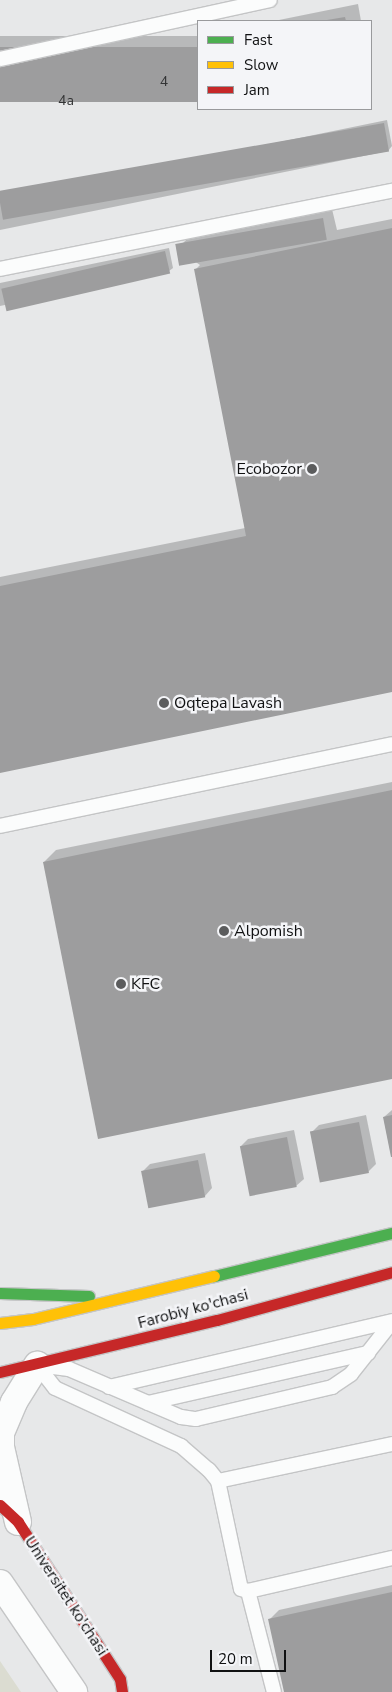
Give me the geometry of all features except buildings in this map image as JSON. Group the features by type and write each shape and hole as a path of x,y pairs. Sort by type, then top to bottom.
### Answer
{"main road":[{"name":"Farobiy ko'chasi","path":"0,1324 392,1233"},
{"name":"Farobiy ko'chasi","path":"0,1372 37,1365 392,1272"},
{"path":"0,1293 115,1298"},
{"name":"Universitet ko'chasi","path":"9,1513 120,1679 122,1692"}],"street":[{"path":"9,1513 1,1433 14,1402 37,1365"},
{"path":"0,1583 74,1692"}],"lane":[{"path":"0,59 270,0"},
{"path":"0,268 392,191"},
{"path":"0,826 392,744"},
{"path":"37,1365 69,1369 181,1418 196,1419 332,1387 351,1374 392,1322"},
{"path":"110,1387 392,1322"},
{"path":"148,1403 368,1353"},
{"path":"37,1365 56,1388 181,1446 218,1481 237,1583 240,1589 248,1590 392,1558"},
{"path":"218,1481 392,1444"},
{"path":"248,1590 274,1692"}],"shaded area":[{"path":"0,1661 21,1692 0,1692"}],"traffic: fast":[{"path":"214,1276 392,1233"},
{"path":"0,1293 89,1296"}],"traffic: slow":[{"path":"0,1323 33,1319 214,1276"}],"traffic: jam":[{"path":"0,1372 217,1320 392,1272"},
{"path":"0,1505 18,1522 120,1679 122,1692"}],"place":[{"name":"Ecobozor","path":"312,469"},
{"name":"Oqtepa Lavash","path":"164,703"},
{"name":"Alpomish","path":"224,931"},
{"name":"KFC","path":"121,984"}]}
